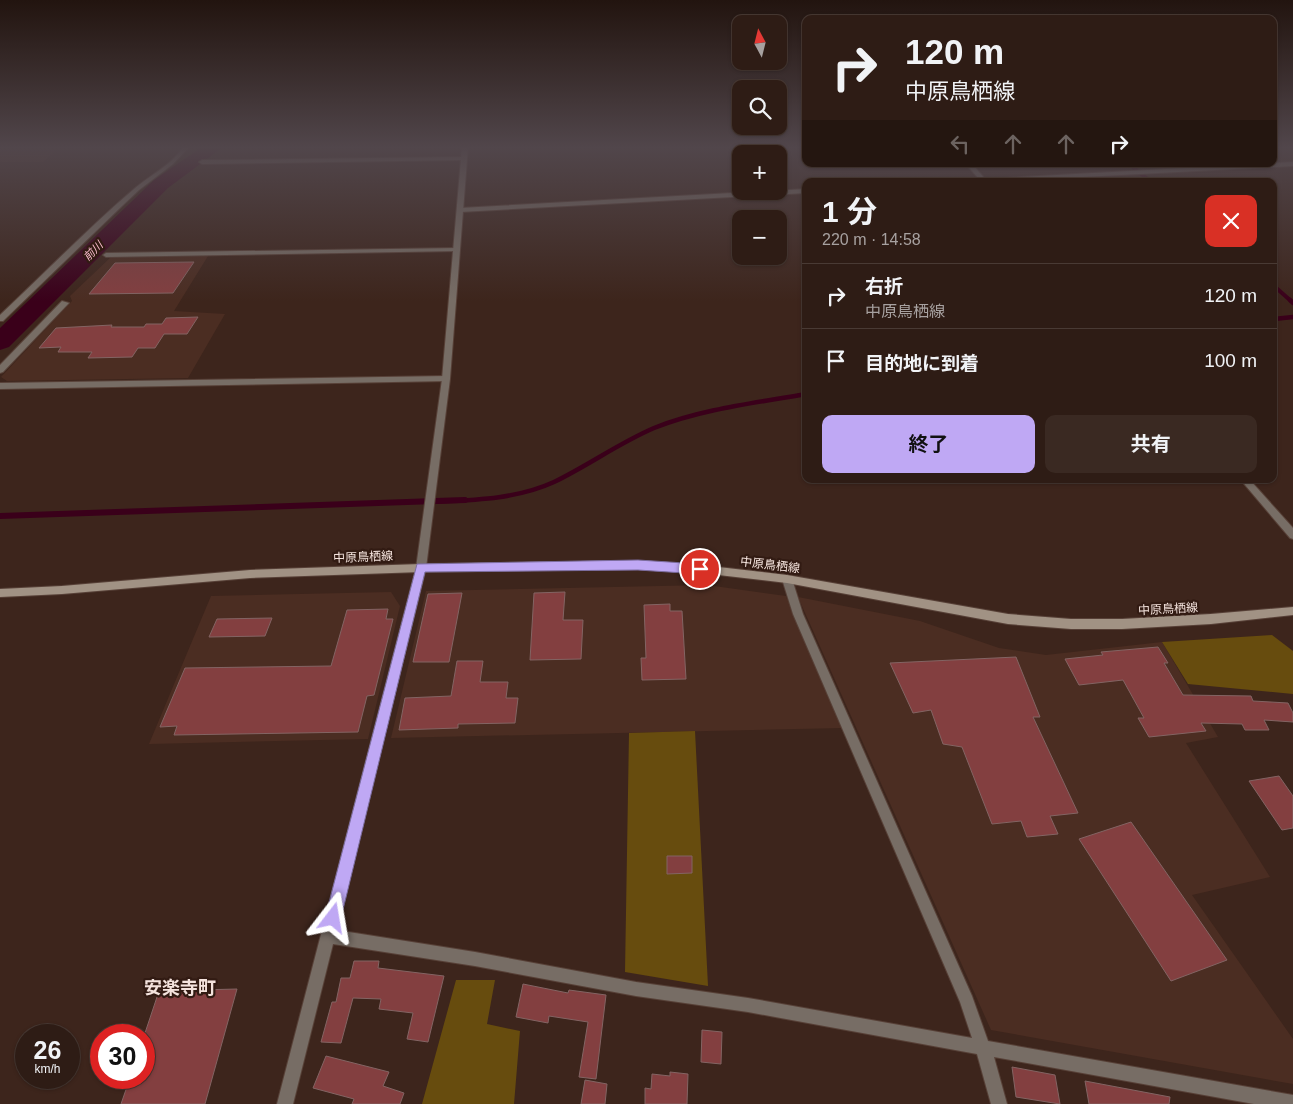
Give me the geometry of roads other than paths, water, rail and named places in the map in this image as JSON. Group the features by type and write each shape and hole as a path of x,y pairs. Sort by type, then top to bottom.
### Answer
{"main road":[{"name":"中原鳥栖線","path":"0,593 62,590 250,574 421,568 638,565 700,569 786,579 1008,619 1071,624 1122,624 1201,620 1293,611"}],"street":[{"path":"0,320 128,199"},
{"path":"285,1104 421,568 446,379 461,199"},
{"path":"460,210 669,199"},
{"path":"106,255 457,250"},
{"path":"0,370 65,303"},
{"path":"0,386 446,379"},
{"path":"1248,483 1293,535"},
{"path":"786,579 798,614 967,1001 983,1047 999,1104"},
{"path":"328,936 475,959 636,989 748,1005 1293,1103"}],"waterway":[{"name":"前川","path":"0,342 146,199"},
{"path":"1277,289 1291,301"},
{"path":"1277,319 1293,317"},
{"path":"428,502 508,496 539,488 554,482 641,434 672,421 729,407 802,395"},
{"path":"0,516 465,500"}],"district":[{"name":"安楽寺町","path":"180,988"}]}
